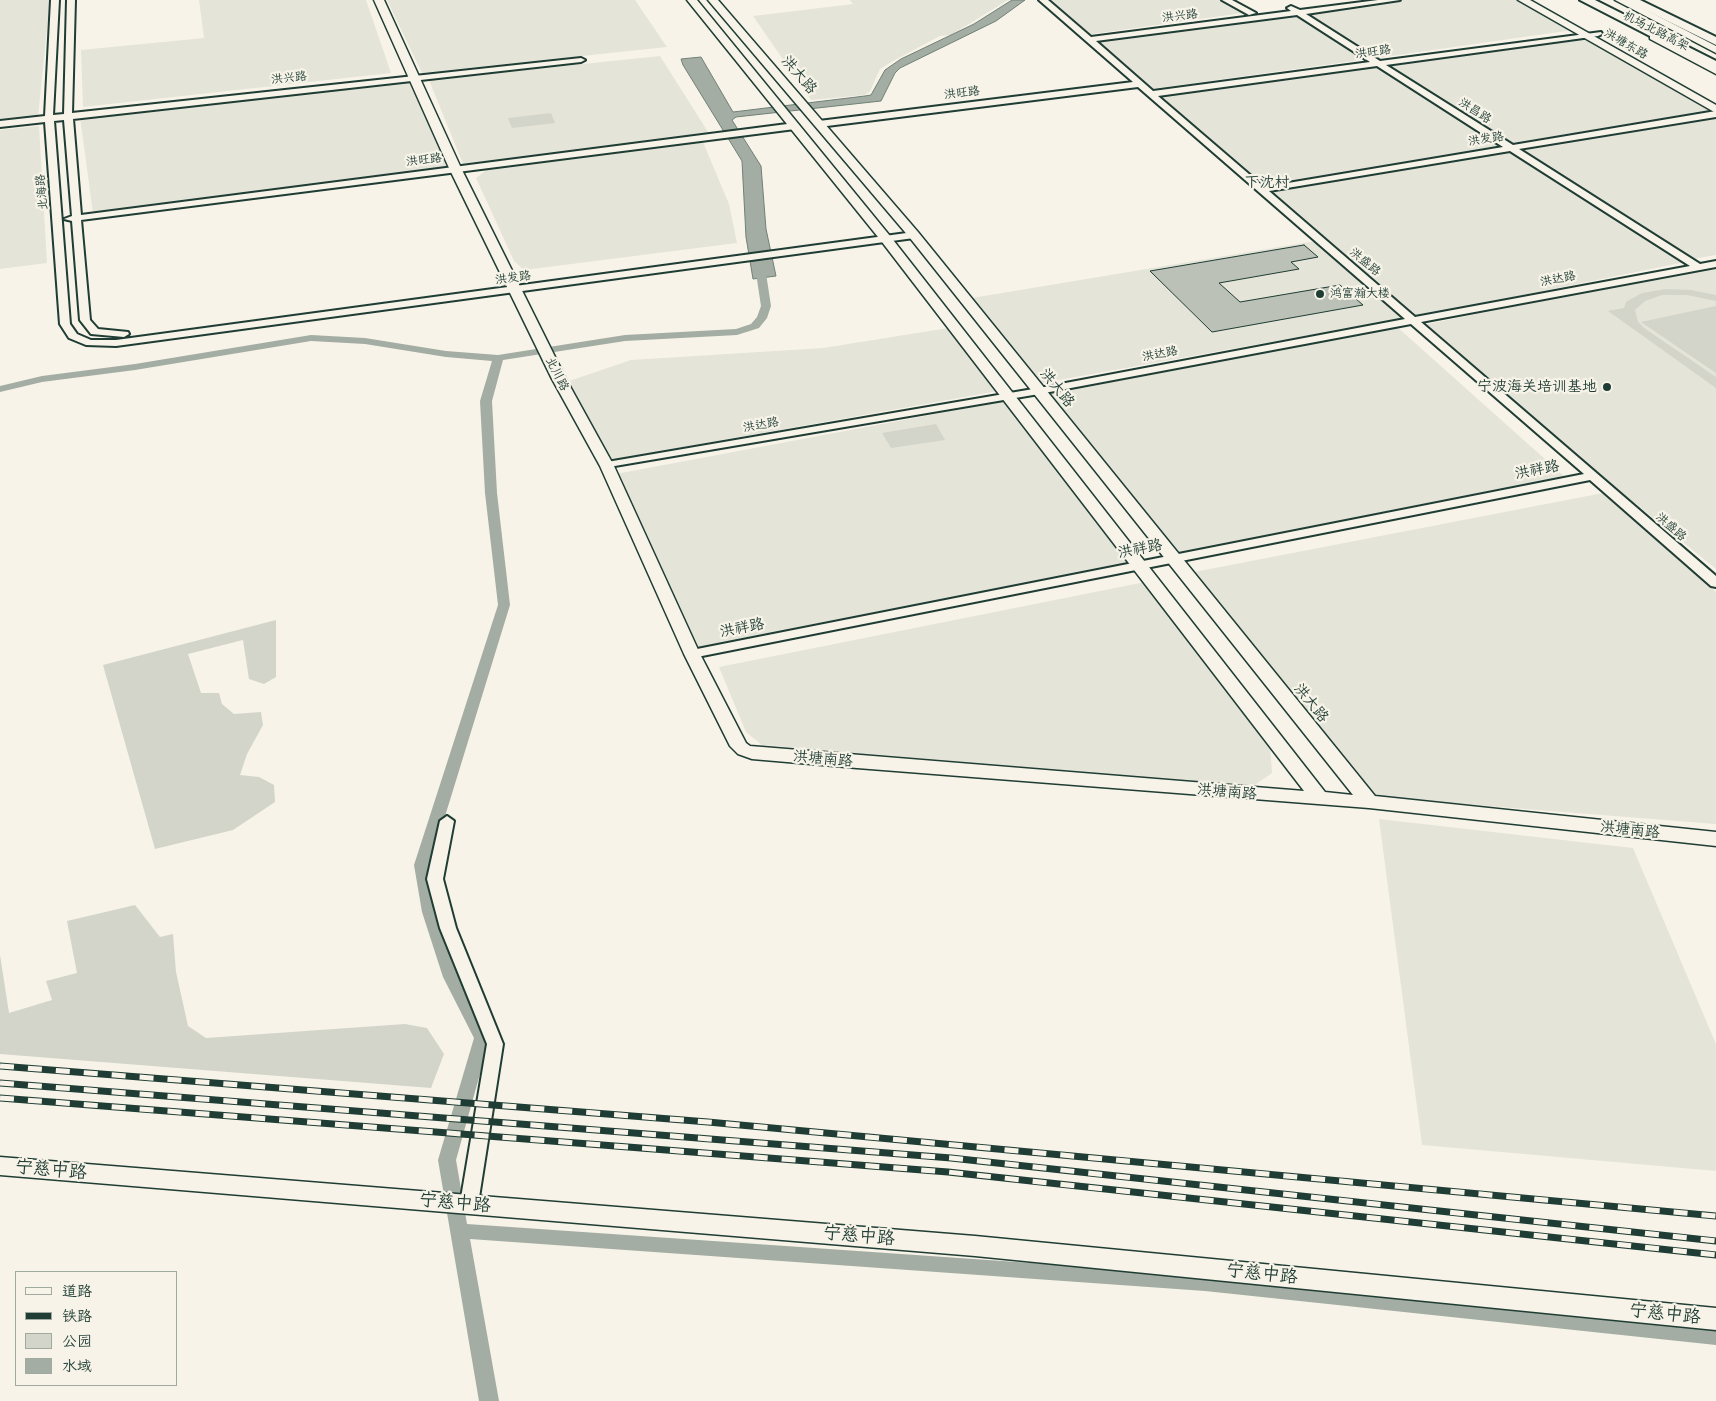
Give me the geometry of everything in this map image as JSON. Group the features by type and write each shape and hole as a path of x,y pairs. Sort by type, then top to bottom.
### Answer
{"highway":[{"path":"1586,0 1716,66"},
{"name":"机场北路高架","path":"1597,0 1716,60"},
{"name":"机场北路高架","path":"1604,0 1716,60"},
{"path":"1631,0 1716,40"}],"main road":[{"name":"北川路","path":"379,0 456,168 560,379 607,466 692,654 739,746"},
{"path":"692,0 883,235 1320,799"},
{"name":"洪大路","path":"713,0 911,232 1369,802"},
{"name":"洪塘东路","path":"1523,0 1716,100"},
{"name":"洪塘东路","path":"1538,0 1716,110"},
{"path":"1586,0 1716,71"},
{"path":"1620,0 1716,50"},
{"name":"洪塘南路","path":"739,746 752,753 1369,802 1716,839"},
{"name":"宁慈中路","path":"0,1166 975,1246 1716,1319"}],"street":[{"name":"北海路","path":"55,0 49,118 65,324 73,336 90,343 116,343"},
{"path":"71,0 68,116 76,218"},
{"name":"洪盛路","path":"1043,0 1085,39 1414,320 1716,583"},
{"path":"1226,0 1252,13"},
{"name":"洪兴路","path":"1085,39 1295,10 1349,0"},
{"name":"洪兴路","path":"1085,39 1252,13 1396,0"},
{"path":"1639,0 1716,40"},
{"name":"洪昌路","path":"1295,10 1698,267"},
{"name":"洪旺路","path":"819,124 1145,90 1587,32"},
{"name":"洪兴路","path":"0,124 581,60"},
{"name":"洪发路","path":"1260,190 1716,114"},
{"name":"洪旺路","path":"57,220 795,126"},
{"name":"洪发路","path":"76,218 85,320 95,332 123,334 514,286"},
{"name":"洪发路","path":"116,343 911,232"},
{"name":"洪达路","path":"607,466 1039,391 1716,264"},
{"name":"洪祥路","path":"692,654 1593,476"},
{"path":"447,821 435,879 448,928 495,1044 468,1204"}],"shaded area":[{"path":"0,0 50,0 38,116 0,120"},
{"path":"199,0 366,0 391,73 83,107 81,50 204,38"},
{"path":"387,0 635,0 667,47 422,73"},
{"path":"850,0 1008,0 951,35 940,36 880,69 870,91 865,95 811,100 753,16 853,4"},
{"path":"1050,0 1223,0 1243,13 1085,35"},
{"path":"1401,0 1521,0 1573,30 1377,58 1307,13"},
{"path":"1297,14 1368,59 1151,89 1095,40"},
{"path":"1585,36 1716,112 1514,145 1386,63"},
{"path":"660,56 710,135 463,164 429,80"},
{"path":"1377,65 1506,147 1266,187 1157,94"},
{"path":"408,79 450,166 93,213 80,117"},
{"path":"1716,117 1716,255 1693,259 1521,148"},
{"path":"39,126 47,263 0,269 0,130"},
{"path":"703,142 729,204 737,243 524,270 514,261 476,178 488,169"},
{"path":"1511,150 1685,262 1416,317 1270,191"},
{"path":"1315,241 1404,318 1042,383 972,298"},
{"name":"宁波海关培训基地","path":"1716,265 1716,569 1599,474 1423,325"},
{"path":"1396,326 1564,476 1174,554 1044,393"},
{"path":"948,328 998,391 611,460 569,381 631,360 823,348"},
{"path":"1005,401 1128,563 697,650 616,474"},
{"path":"1603,493 1716,592 1716,824 1372,797 1189,573"},
{"path":"1145,582 1270,746 1272,773 1249,789 1060,770 762,745 746,732 719,667"},
{"path":"1379,819 1633,848 1716,1044 1716,1171 1422,1145"}],"green space":[{"path":"551,113 555,123 512,128 508,118"},
{"path":"1666,289 1691,290 1716,295 1716,301 1687,295 1662,295 1645,301 1635,310 1638,322 1644,328 1716,377 1716,388 1608,311 1624,308 1626,302 1642,293"},
{"path":"1716,306 1716,373 1641,322"},
{"path":"936,424 945,440 891,448 882,433"},
{"path":"276,620 276,677 264,684 249,679 243,640 188,654 201,693 219,693 222,704 234,714 261,712 263,725 247,754 240,775 259,777 274,785 275,802 233,830 155,849 103,665"},
{"path":"135,905 160,937 173,934 176,972 188,1026 206,1038 405,1024 427,1028 444,1054 431,1088 0,1054 0,955 9,1013 52,1000 46,981 77,973 67,921"}],"water":[{"path":"1012,0 1025,0 996,21 900,68 895,73 881,101 736,117 732,120 761,166 766,229 776,276 753,279 746,237 742,161 681,59 701,57 733,112 871,95 885,70 901,59 974,24"}],"building":[{"name":"鸿富瀚大楼","path":"1304,245 1318,257 1291,262 1299,269 1219,283 1240,302 1340,285 1363,305 1212,332 1150,271"}],"waterway":[{"path":"498,358 625,338 737,332 755,326 762,318 766,306 759,260"},
{"path":"0,389 42,379 135,367 311,338 365,341 446,354 498,358"},
{"path":"489,1401 447,1160 482,1038 451,977 430,912 422,865 504,605 491,493 486,401 498,358"},
{"path":"460,1231 1205,1283 1716,1337"}],"railway":[{"path":"0,1066 708,1122 1716,1216"},
{"path":"0,1083 951,1158 1716,1241"},
{"path":"0,1098 948,1172 1716,1255"}],"place":[{"name":"鸿富瀚大楼","path":"1320,294"},
{"name":"宁波海关培训基地","path":"1607,387"}],"district":[{"name":"下沈村","path":"1267,183"}]}
